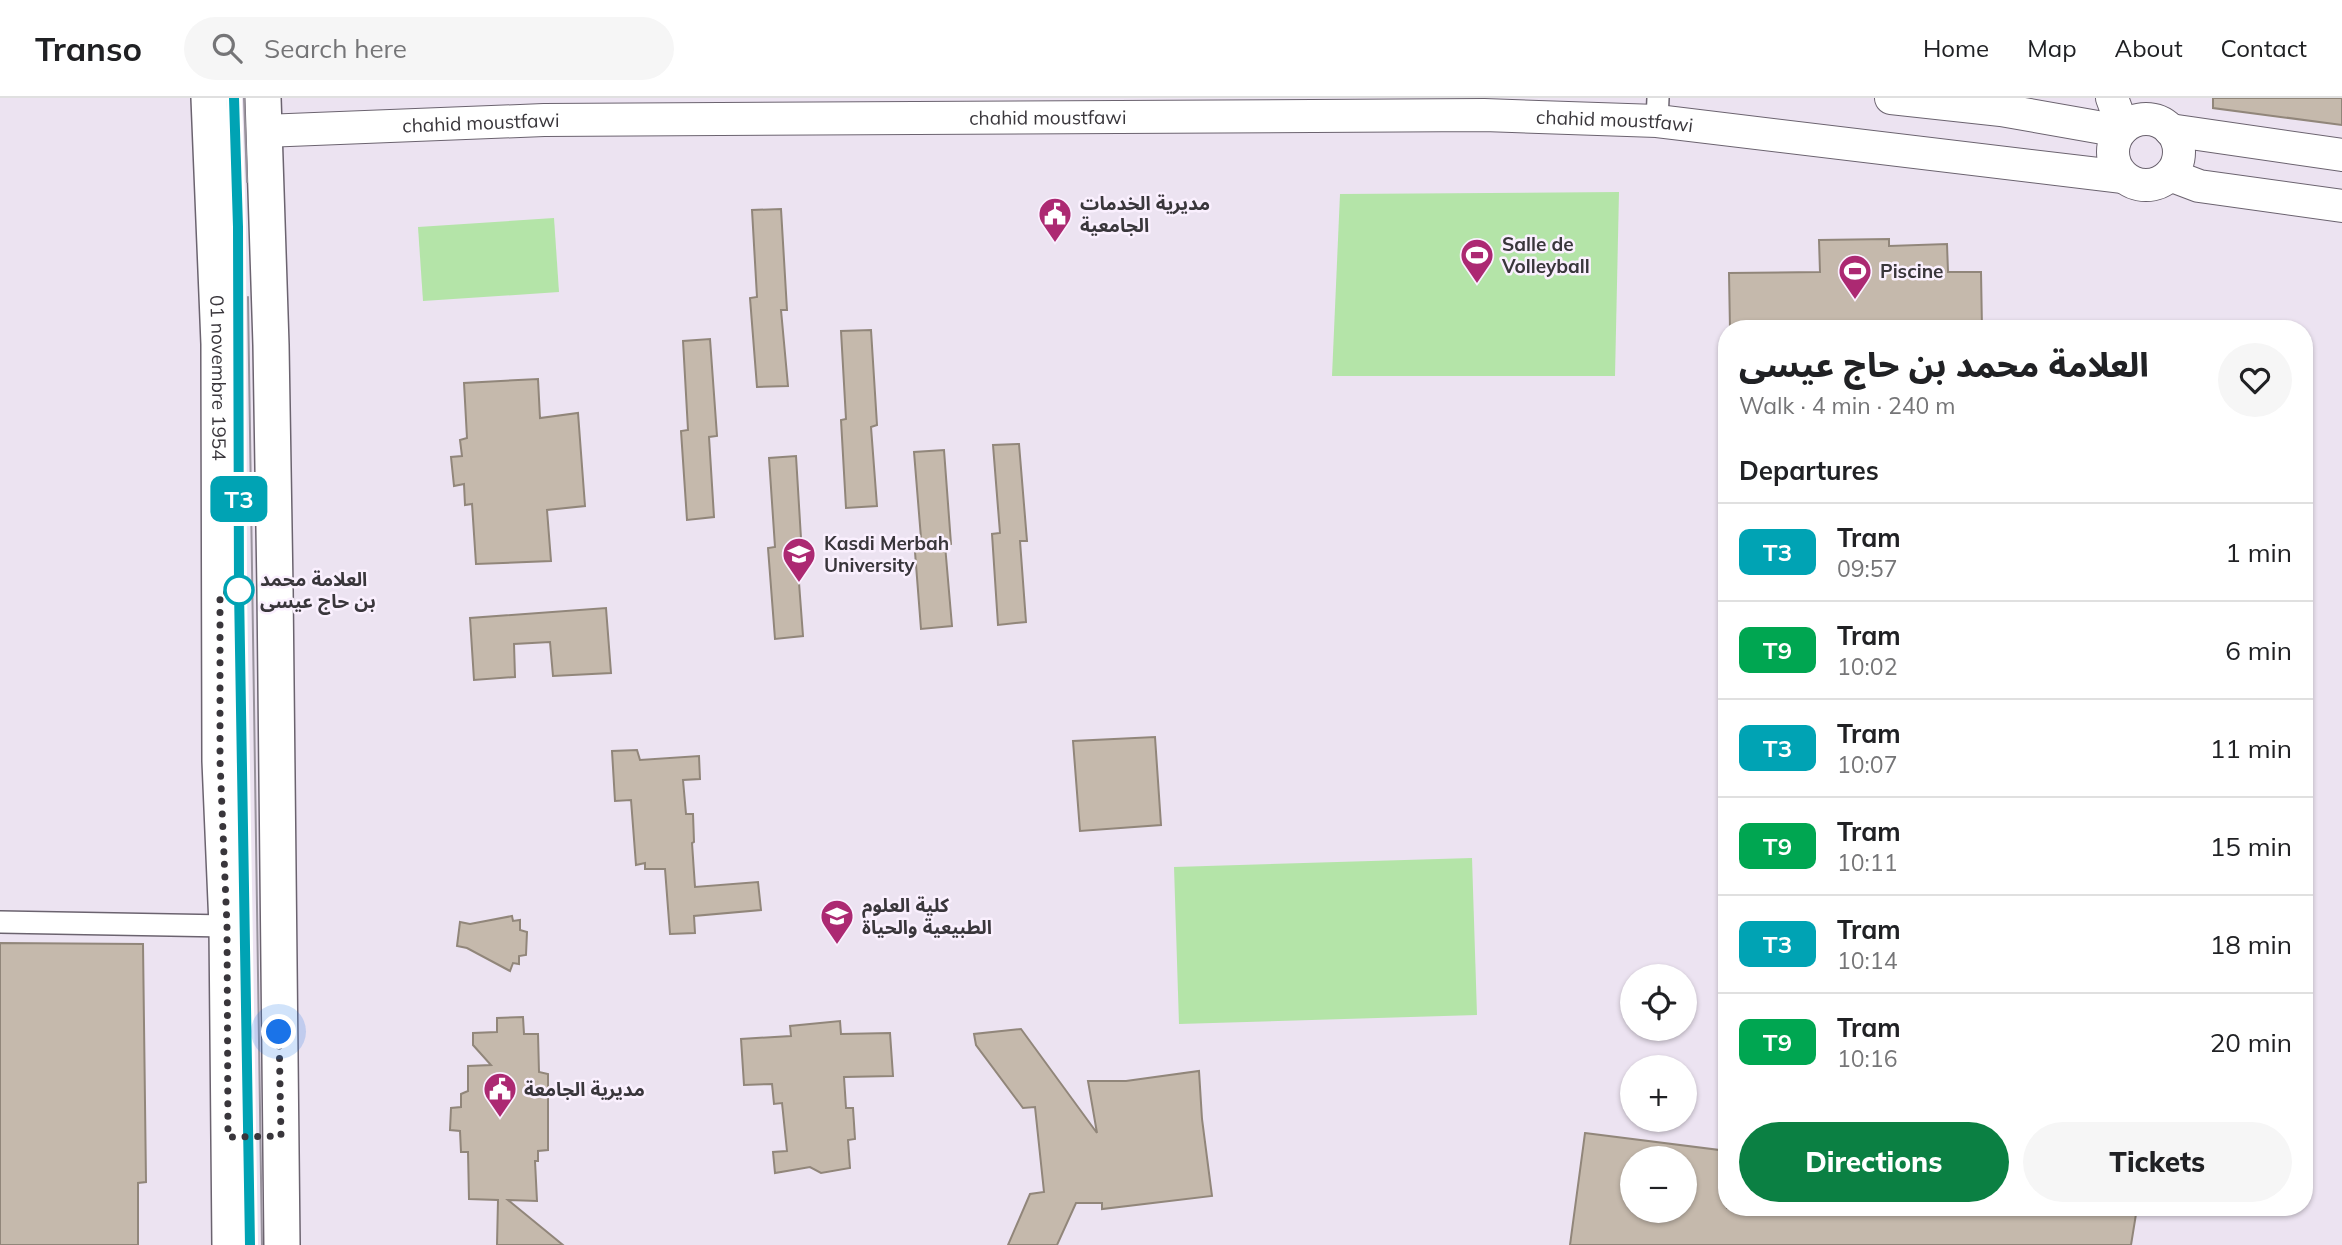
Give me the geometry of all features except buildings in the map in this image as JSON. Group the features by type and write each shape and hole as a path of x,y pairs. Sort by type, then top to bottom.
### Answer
{"main road":[{"name":"01 novembre 1954","path":"209,98 219,344 220,761 227,926 230,1245"},
{"path":"1891,98 2001,110 2121,130"},
{"path":"2112,98 2121,130"},
{"name":"chahid moustfawi","path":"263,114 544,120 856,116 1485,115 1657,109 2123,177"},
{"path":"263,114 275,589 282,1245"},
{"path":"2166,118 2176,139 2178,158 2170,175 2152,185 2141,186 2123,177 2117,169 2112,149 2121,130 2139,120 2166,118 2342,155"},
{"path":"2170,175 2199,186 2342,206"},
{"path":"228,1137 281,1136"}],"street":[{"path":"0,922 227,926"}],"green space":[{"name":"Salle de Volleyball","path":"1619,192 1615,376 1332,376 1340,194"},
{"path":"554,218 559,292 423,301 418,227"},
{"path":"1472,858 1477,1015 1179,1024 1174,867"}],"tram line":[{"path":"234,98 238,227 239,590 250,1245"},
{"name":"T3","path":"234,98 238,227 239,590 250,1245"},
{"path":"244,98 247,182"},
{"path":"248,297 262,1245"}],"place":[{"name":"مديرية الخدمات الجامعية","path":"1055,244"},
{"name":"Salle de Volleyball","path":"1477,285"},
{"name":"Piscine","path":"1855,301"},
{"name":"Kasdi Merbah University","path":"799,584"},
{"name":"العلامة محمد بن حاج عيسى","path":"239,590"},
{"name":"كلية العلوم الطبيعية والحياة","path":"837,946"},
{"name":"مديرية الجامعة","path":"500,1119"}],"route":[{"path":"239,590 220,594 220,761 227,926 228,1137 281,1136 279,1032"}]}
